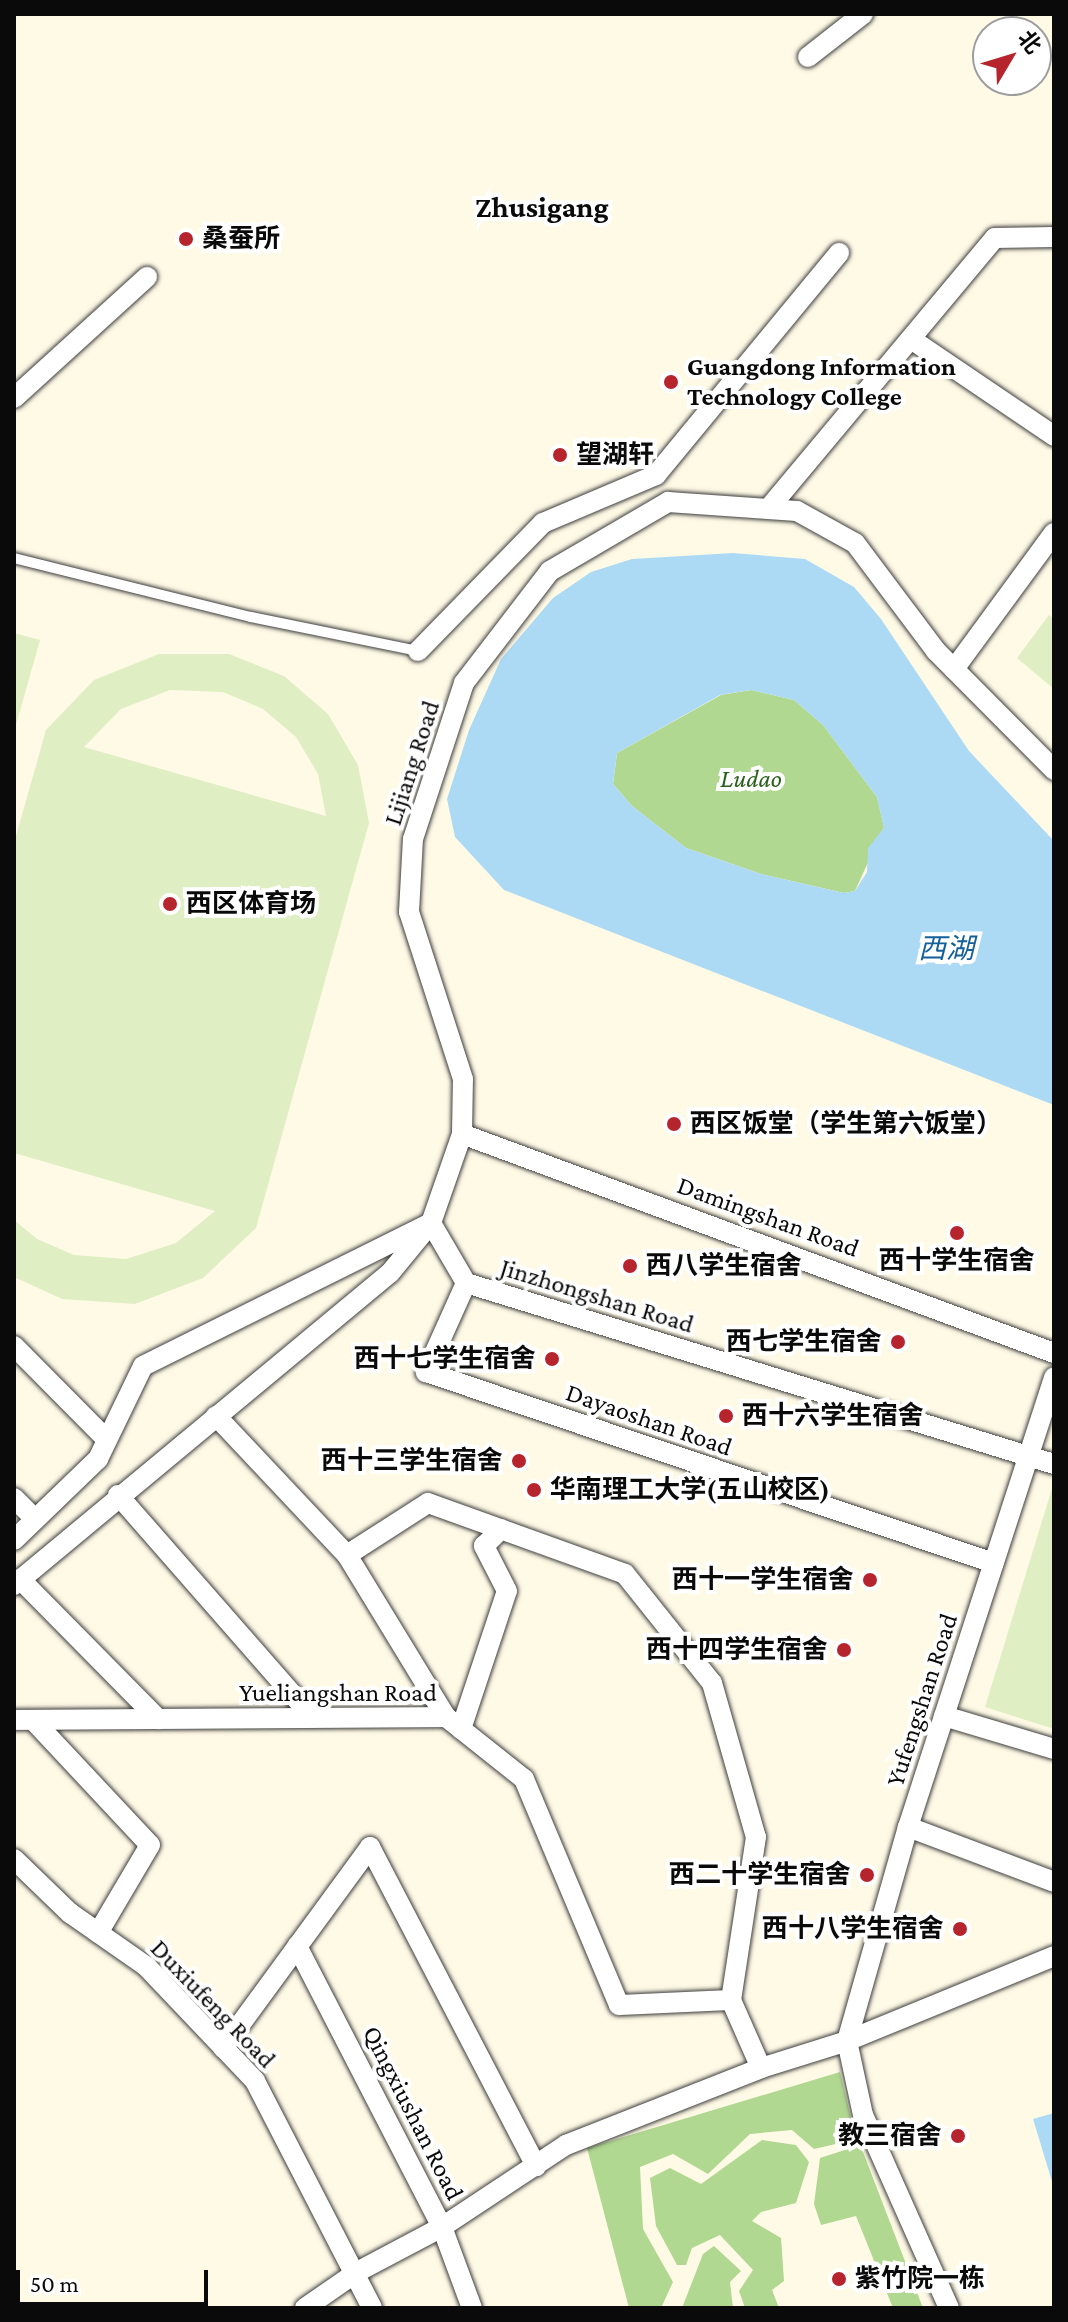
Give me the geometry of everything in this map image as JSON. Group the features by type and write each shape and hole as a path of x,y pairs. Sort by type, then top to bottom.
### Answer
{"street":[{"path":"808,57 863,14"},
{"path":"769,508 995,238 1054,237"},
{"path":"418,651 543,523 656,475 839,253"},
{"path":"14,398 147,277"},
{"path":"911,339 1054,436"},
{"name":"Lijiang Road","path":"431,1223 462,1134 463,1079 436,983 409,912 413,839 464,683 550,571 668,502 797,511 855,543 954,669 1054,770"},
{"path":"954,669 1054,533"},
{"name":"Damingshan Road","path":"462,1134 1054,1353"},
{"path":"158,1719 17,1582 118,1495 390,1273 431,1223"},
{"path":"14,1540 98,1459 143,1366 431,1223"},
{"name":"Jinzhongshan Road","path":"431,1223 466,1283 1054,1464"},
{"name":"Dayaoshan Road","path":"466,1283 426,1372 994,1563"},
{"path":"14,1346 107,1440"},
{"name":"Yufengshan Road","path":"847,2041 908,1827 1054,1377"},
{"path":"216,1416 347,1555 454,1723"},
{"path":"118,1495 313,1718"},
{"path":"14,1498 35,1519"},
{"path":"347,1555 428,1503 625,1574 712,1683 756,1837 731,2000 761,2068"},
{"path":"454,1723 507,1591 484,1546 501,1529"},
{"path":"944,1716 1054,1749"},
{"name":"Yueliangshan Road","path":"24,1720 313,1718 454,1723 524,1779 619,2005 731,2000"},
{"path":"24,1720 150,1845 98,1933"},
{"path":"908,1827 1054,1882"},
{"path":"223,2048 370,1847 536,2166"},
{"name":"Duxiufeng Road","path":"14,1859 98,1933 147,1967 255,2081 357,2272 372,2308"},
{"name":"Qingxiushan Road","path":"297,1946 442,2227 472,2308"},
{"path":"305,2308 357,2272 442,2227 566,2145 761,2068 847,2041 1054,1956"},
{"path":"847,2041 863,2115 949,2308"}],"lane":[{"path":"14,558 251,617 418,651"}],"green space":[{"path":"1049,615 1054,619 1054,689 1017,658"},
{"path":"14,633 40,640 14,732"},
{"name":"西区体育场","path":"159,654 229,654 284,676 328,714 358,765 369,823 256,1228 203,1278 135,1304 62,1299 14,1277 14,1220 37,1239 74,1255 126,1259 176,1243 215,1211 14,1153 14,843 46,730 94,680","holes":["170,690 223,692 263,709 296,737 318,774 326,816 84,747 121,709"]},
{"name":"Ludao","path":"751,690 794,700 823,725 877,797 884,827 855,891 844,893 761,874 686,848 632,806 613,784 617,753 721,695"},
{"path":"1054,1482 1054,1729 985,1707"},
{"path":"840,2072 853,2126 923,2308 893,2308 856,2216 821,2225 814,2204 820,2158 851,2148 849,2141 814,2149 792,2130 750,2134 708,2174 673,2154 640,2167 643,2229 673,2282 661,2308 629,2308 587,2148"},
{"path":"762,2140 796,2145 809,2162 796,2203 761,2212 752,2221 781,2238 784,2281 772,2290 779,2308 745,2308 739,2291 753,2270 720,2235 692,2248 686,2265 677,2265 656,2226 650,2178 670,2168 701,2184"},
{"path":"714,2246 741,2271 730,2282 733,2308 682,2308 703,2254"}],"water":[{"name":"西湖","path":"733,553 805,559 854,587 881,619 969,751 1054,841 1054,1105 504,890 455,837 447,799 469,730 501,659 553,598 591,572 632,559","holes":["751,690 794,700 823,725 877,797 884,828 868,848 867,872 855,891 844,893 761,874 686,848 632,806 613,784 617,753 720,695"]},
{"path":"1054,2113 1054,2188 1033,2119"}],"place":[{"name":"桑蚕所","path":"186,239"},
{"name":"Guangdong Information Technology College","path":"671,382"},
{"name":"望湖轩","path":"560,455"},
{"name":"西区体育场","path":"170,904"},
{"name":"西区饭堂（学生第六饭堂）","path":"674,1124"},
{"name":"西十学生宿舍","path":"957,1233"},
{"name":"西八学生宿舍","path":"630,1266"},
{"name":"西七学生宿舍","path":"898,1342"},
{"name":"西十七学生宿舍","path":"552,1359"},
{"name":"西十六学生宿舍","path":"726,1416"},
{"name":"西十三学生宿舍","path":"519,1461"},
{"name":"华南理工大学(五山校区)","path":"534,1490"},
{"name":"西十一学生宿舍","path":"870,1580"},
{"name":"西十四学生宿舍","path":"844,1650"},
{"name":"西二十学生宿舍","path":"867,1875"},
{"name":"西十八学生宿舍","path":"960,1929"},
{"name":"教三宿舍","path":"958,2136"},
{"name":"紫竹院一栋","path":"839,2279"}],"district":[{"name":"Zhusigang","path":"542,207"}]}
